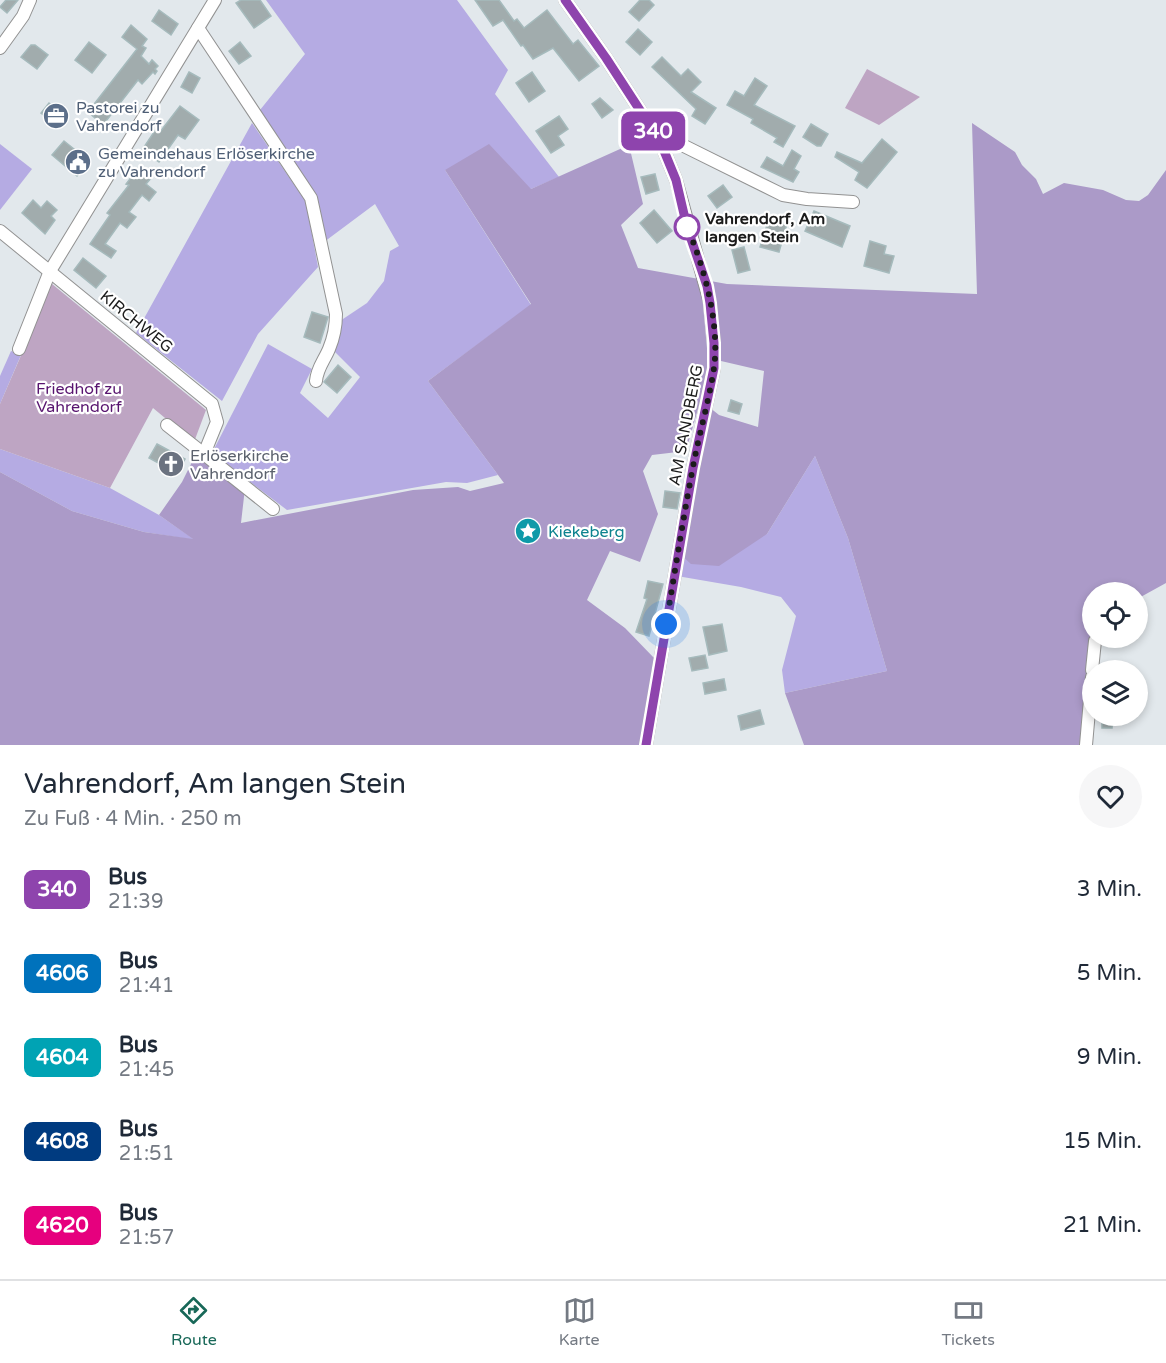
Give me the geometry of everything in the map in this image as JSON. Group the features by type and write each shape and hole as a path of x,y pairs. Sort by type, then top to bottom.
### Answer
{"street":[{"path":"0,48 23,16 30,0"},
{"path":"19,349 50,271 215,0"},
{"name":"AM SANDBERG","path":"565,0 660,141 676,180 687,227 707,286 714,343 714,368 691,479 646,745"},
{"path":"198,28 311,198 336,314 336,329 329,349 317,371 316,381"},
{"path":"660,141 676,142 783,195 853,202"},
{"name":"KIRCHWEG","path":"0,231 212,404 217,422 204,454"},
{"path":"166,425 273,508"},
{"path":"1086,745 1088,726"}],"shaded area":[{"path":"266,0 457,0 508,70 495,94 559,177 531,189 445,170 531,305 428,381 498,475 467,483 446,482 287,510 212,453 268,344 312,369 300,393 328,418 360,377 334,351 340,321 367,303 384,281 390,251 399,246 375,204 324,242 316,196 260,110 305,54"},
{"path":"252,123 306,202 318,267 258,334 222,401 136,333"},
{"path":"972,123 1015,152 1022,165 1036,179 1043,194 1064,183 1103,190 1126,200 1139,201 1148,195 1166,170 1166,583 1148,593 1148,582 1082,582 1082,648 1091,648 1090,660 1082,660 1082,726 1088,726 1088,745 804,745 785,693 887,671 848,538 815,456 767,534 719,566 691,564 681,555 709,407 719,415 758,427 764,371 721,361 714,295 702,294 709,370 686,451 652,455 643,471 658,514 640,562 610,551 587,600 625,628 656,660 654,690 639,745 0,745 0,472 72,511 144,532 193,539 159,515 182,482 196,454 245,488 241,523 413,490 458,487 470,491 504,483 428,381 531,304 445,170 489,144 531,189 629,145 643,204 621,225 638,268 727,284 977,294"},
{"path":"0,144 32,169 0,210"},
{"path":"11,351 21,355 0,404 0,376"},
{"path":"0,449 110,488 159,515 195,540 144,532 72,511 0,472"},
{"path":"815,456 848,538 887,671 785,693 782,670 796,616 781,597 741,587 677,576 681,555 767,534"}],"green space":[{"path":"867,69 920,97 879,125 845,108"},
{"name":"Friedhof zu Vahrendorf","path":"52,284 206,410 194,442 153,408 110,488 0,449 0,404"}],"building":[{"path":"6,0 18,0 7,13 0,7"},
{"path":"241,0 260,0 271,16 254,28 236,3"},
{"path":"475,0 499,0 514,21 517,19 524,28 547,10 573,44 578,40 599,66 579,81 553,48 533,59 503,20 493,26"},
{"path":"640,0 649,0 654,5 639,21 629,12"},
{"path":"159,10 178,24 171,35 152,21"},
{"path":"131,25 147,39 142,46 146,48 141,56 149,64 152,60 158,66 155,69 157,71 155,74 153,72 142,84 138,80 103,125 88,112 137,49 122,37"},
{"path":"638,29 652,42 640,55 626,42"},
{"path":"89,42 106,55 92,73 75,60"},
{"path":"240,42 251,56 239,64 229,51"},
{"path":"31,45 35,45 48,55 37,69 21,57"},
{"path":"662,57 681,76 688,69 701,82 691,92 716,108 705,124 692,116 696,109 652,67"},
{"path":"189,72 200,78 192,93 181,87"},
{"path":"532,72 545,91 529,102 516,83"},
{"path":"755,78 767,86 754,105 795,126 783,147 774,142 777,138 751,123 753,119 727,105 735,91 744,96"},
{"path":"600,98 613,110 602,118 592,104"},
{"path":"49,103 67,117 59,127 41,113"},
{"path":"180,106 199,120 185,139 178,135 159,162 142,150 156,129 160,132"},
{"path":"559,116 568,129 558,136 564,145 551,153 536,131"},
{"path":"811,124 828,134 821,146 803,137"},
{"path":"882,139 897,152 867,188 855,180 859,172 835,157 837,152 862,163"},
{"path":"64,141 89,161 77,176 52,155"},
{"path":"792,150 801,156 794,169 799,172 793,182 761,167 767,157 783,166"},
{"path":"139,167 152,177 146,184 156,192 149,201 142,195 129,212 136,217 127,228 120,223 105,244 116,251 111,258 90,244 110,215 107,213 129,185 126,184"},
{"path":"655,174 659,190 646,194 641,177"},
{"path":"723,185 732,197 717,208 708,196"},
{"path":"33,200 41,208 47,201 57,210 51,216 55,220 45,234 22,213"},
{"path":"654,210 672,231 657,243 640,223"},
{"path":"814,211 850,226 842,247 805,231"},
{"path":"769,219 787,224 779,252 760,247"},
{"path":"870,241 886,246 884,254 894,256 889,273 864,266"},
{"path":"744,247 750,270 738,273 732,250"},
{"path":"83,258 106,276 96,288 74,270"},
{"path":"312,312 328,317 320,343 304,337"},
{"path":"338,365 351,377 337,393 324,382"},
{"path":"731,400 742,404 739,414 728,411"},
{"name":"Erlöserkirche Vahrendorf","path":"157,444 185,459 177,473 149,458"},
{"path":"665,491 680,493 677,509 663,507"},
{"path":"648,581 663,584 649,636 636,632 647,599 644,598"},
{"path":"722,624 727,651 709,655 703,627"},
{"path":"705,655 708,668 692,671 689,658"},
{"path":"724,679 726,690 705,694 703,683"},
{"path":"760,710 764,724 741,730 738,716"}],"bus line":[{"name":"340","path":"565,0 660,141 676,180 687,227 707,286 710,303 714,368 693,468 646,745"}],"place":[{"name":"Pastorei zu Vahrendorf","path":"56,116"},
{"name":"Gemeindehaus Erlöserkirche zu Vahrendorf","path":"78,162"},
{"name":"Vahrendorf, Am langen Stein","path":"687,227"},
{"name":"Erlöserkirche Vahrendorf","path":"171,464"},
{"name":"Kiekeberg","path":"528,531"}],"route":[{"path":"666,624 693,468 714,368 714,343 707,286 687,227"}]}
